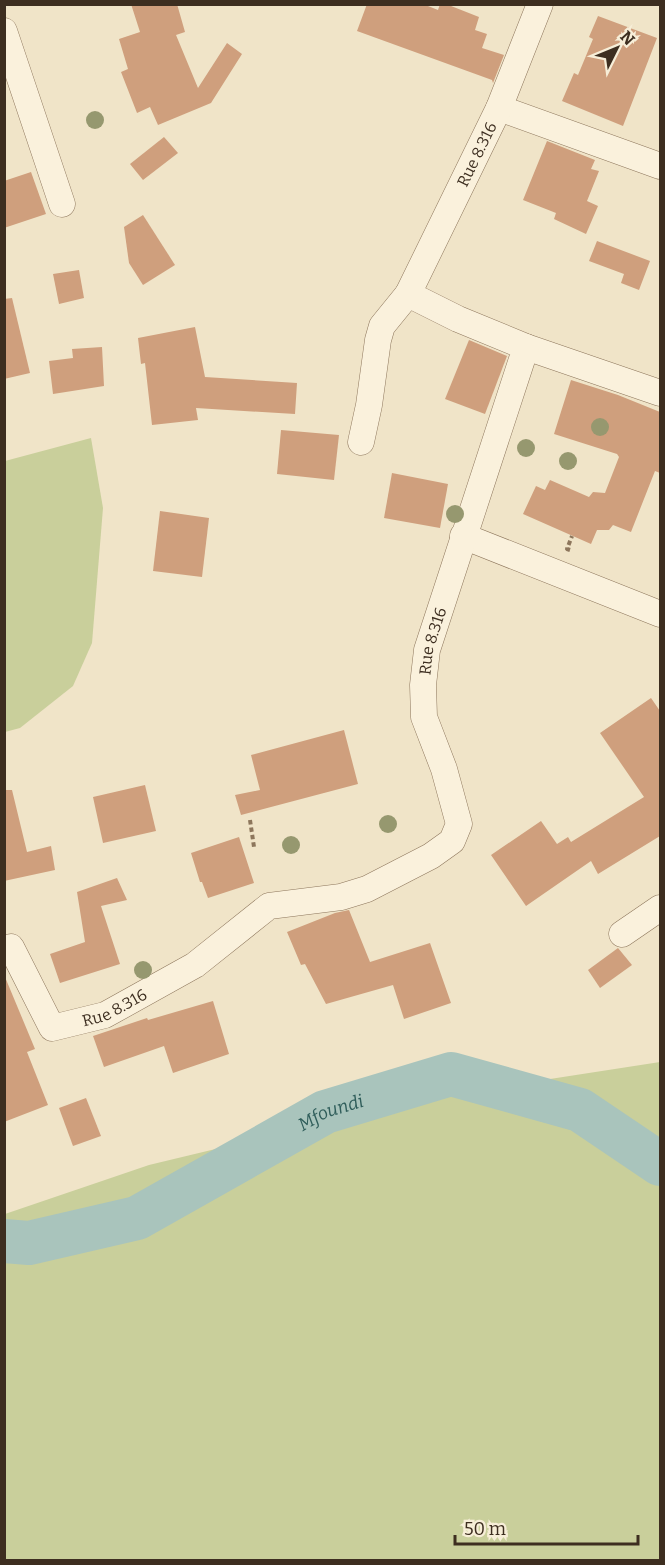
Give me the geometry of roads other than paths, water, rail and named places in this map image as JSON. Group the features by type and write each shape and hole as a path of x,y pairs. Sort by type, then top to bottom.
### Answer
{"street":[{"name":"Rue 8.316","path":"361,442 382,327 408,294 499,108 540,4"},
{"path":"4,31 62,204"},
{"path":"499,108 660,166"},
{"path":"408,294 458,319 526,347 660,393"},
{"name":"Rue 8.316","path":"4,949 11,947 52,1028 73,1023 105,1015 195,965 269,906 341,897 367,889 431,856 452,841 459,824 444,769 424,717 423,685 427,650 526,347"},
{"path":"463,536 660,614"},
{"path":"622,934 660,908"}],"waterway":[{"name":"Mfoundi","path":"4,1241 29,1243 137,1218 325,1112 451,1074 580,1110 660,1164"}]}
